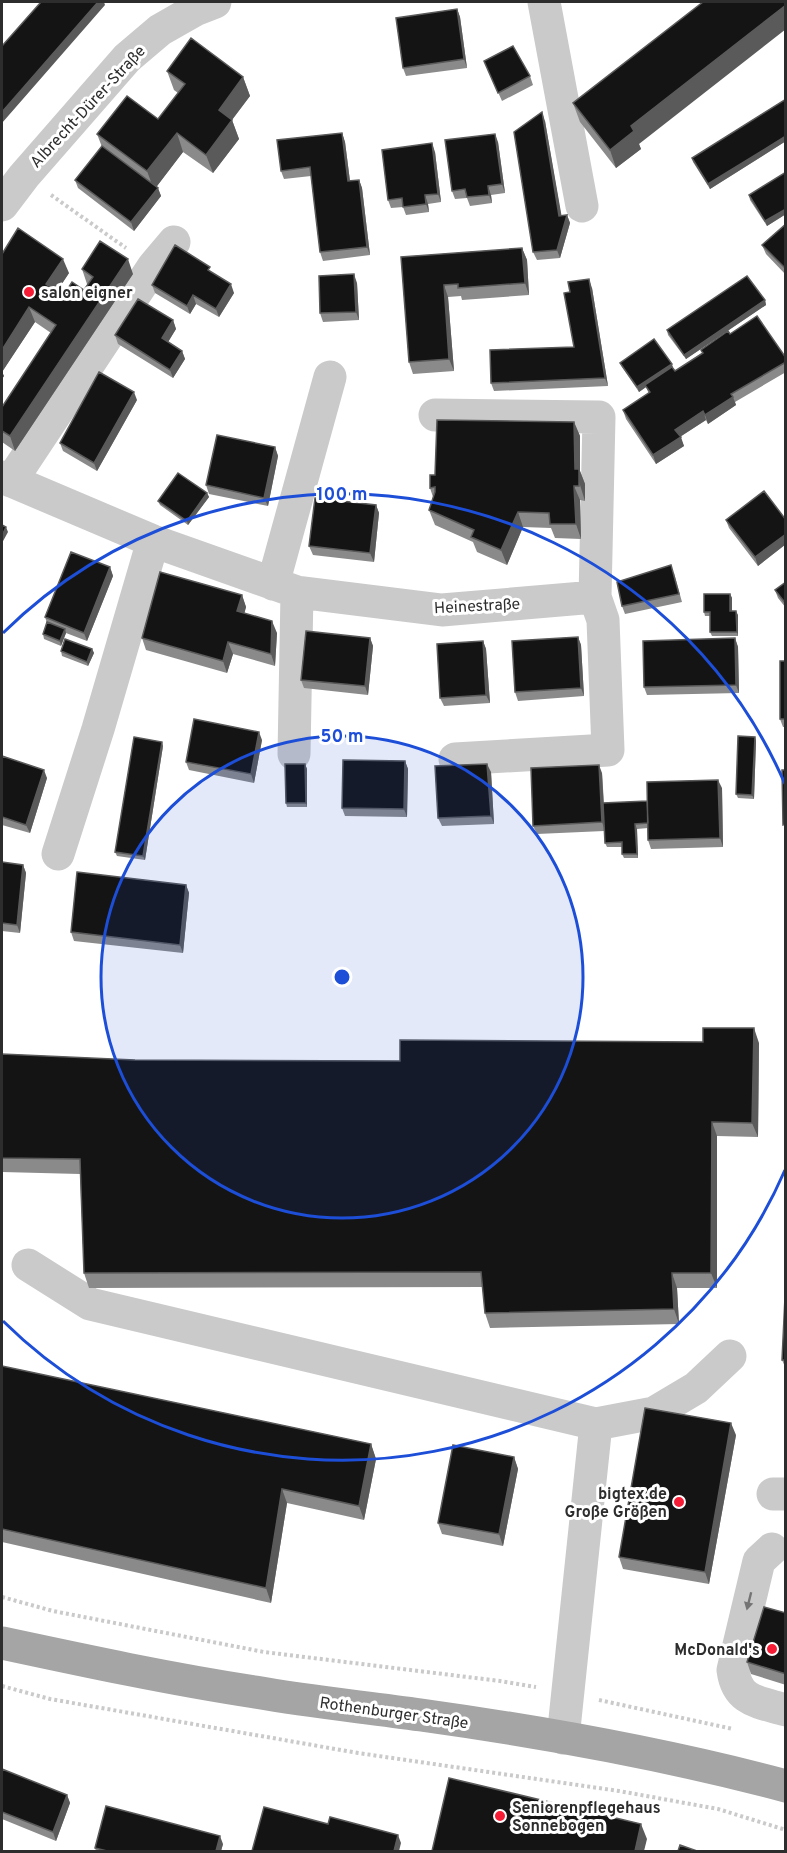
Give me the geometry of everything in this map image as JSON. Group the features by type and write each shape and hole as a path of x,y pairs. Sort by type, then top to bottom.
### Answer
{"main road":[{"name":"Rothenburger Straße","path":"2,1643 113,1667 256,1693 423,1715 563,1738 715,1767 786,1786"}],"street":[{"name":"Albrecht-Dürer-Straße","path":"2,205 24,176 127,58 160,30 197,9 215,2"},
{"path":"544,2 582,206"},
{"path":"6,479 153,267 174,242"},
{"path":"294,754 285,588 330,377"},
{"path":"435,415 599,417 595,597 603,620 608,750 455,759"},
{"name":"Heinestraße","path":"6,479 153,541 285,588 442,610 595,597"},
{"path":"58,854 98,729 153,541"},
{"path":"28,1265 90,1304 596,1424 654,1413 696,1388 730,1356"},
{"path":"563,1738 596,1424"},
{"path":"772,1549 759,1561 733,1670 735,1684 742,1694 753,1700 786,1710"}],"path":[{"path":"24,176 153,267"},
{"path":"2,1597 53,1611 264,1652 500,1681 569,1693 739,1730"},
{"path":"2,1686 50,1700 358,1752 619,1791 718,1809 786,1830"}],"building":[{"path":"41,2 98,2 2,112 2,46"},
{"path":"703,2 786,2 786,5 631,126 634,131 610,150 573,103"},
{"path":"457,9 464,59 403,68 396,18"},
{"path":"191,38 243,77 219,110 232,120 206,155 177,133 147,171 97,134 127,96 158,119 185,84 167,71"},
{"path":"513,46 530,76 498,93 484,61"},
{"path":"786,99 786,136 708,184 692,158"},
{"path":"542,112 559,216 567,215 557,250 533,252 514,132"},
{"path":"342,133 348,181 359,180 367,247 320,252 310,167 281,171 277,140"},
{"path":"495,134 502,184 488,186 489,195 467,197 465,189 452,191 445,140"},
{"path":"432,143 438,194 425,195 426,204 403,207 402,198 388,200 382,150"},
{"path":"102,146 158,188 131,222 75,180"},
{"path":"786,172 786,209 765,221 749,195"},
{"path":"786,224 786,269 762,245"},
{"path":"18,228 63,259 46,284 63,296 72,282 84,290 93,277 82,269 100,241 128,259 10,436 2,431 2,407 56,325 29,307 2,350 2,254"},
{"path":"175,245 210,267 208,270 231,284 216,309 193,295 187,306 152,285"},
{"path":"522,248 525,283 458,288 458,284 444,285 449,359 409,362 401,257"},
{"path":"354,274 356,312 320,313 319,276"},
{"path":"747,276 765,300 684,355 667,330"},
{"path":"589,279 605,378 491,383 490,350 574,347 564,293 570,292 568,282"},
{"path":"138,299 173,320 162,338 182,351 170,370 115,335"},
{"path":"757,316 786,358 786,362 731,394 733,397 705,415 703,411 675,430 681,437 653,455 623,410 650,392 645,385 672,367 675,371 703,353 701,350 728,331 730,334"},
{"path":"654,339 672,364 637,387 620,363"},
{"path":"99,372 134,392 94,463 60,443"},
{"path":"437,420 574,422 575,469 579,469 579,486 574,486 576,524 550,524 549,513 518,512 501,550 471,537 474,530 429,510 435,492 435,487 430,488 430,475 435,475"},
{"path":"217,435 275,447 264,498 206,485"},
{"path":"178,473 207,493 187,521 158,501"},
{"path":"764,491 786,520 786,534 755,557 726,520"},
{"path":"315,498 376,505 370,553 309,546"},
{"path":"71,552 110,567 84,633 45,617"},
{"path":"671,565 679,594 622,606 617,582"},
{"path":"160,572 242,595 237,611 272,621 271,654 228,642 223,661 142,638"},
{"path":"786,582 786,604 775,590"},
{"path":"704,594 730,594 730,611 736,611 737,632 710,632 710,612 704,612"},
{"path":"47,622 65,629 60,641 43,634"},
{"path":"306,631 370,638 365,686 301,680"},
{"path":"578,637 581,688 515,692 512,641"},
{"path":"735,638 736,685 644,687 643,641"},
{"path":"65,639 92,649 87,662 61,651"},
{"path":"483,641 486,695 440,698 437,644"},
{"path":"780,661 786,661 786,719 780,719"},
{"path":"194,719 259,732 251,774 186,762"},
{"path":"738,736 755,737 752,795 736,794"},
{"path":"134,737 162,742 143,856 115,852"},
{"path":"2,756 44,770 26,825 2,817"},
{"path":"343,760 405,761 404,809 342,808"},
{"path":"285,764 305,764 306,803 286,803"},
{"path":"487,764 491,816 438,818 435,766"},
{"path":"599,765 602,822 533,826 531,768"},
{"path":"782,770 786,770 786,824 783,825"},
{"path":"718,780 720,838 648,840 647,782"},
{"path":"647,801 648,823 635,824 637,854 622,854 622,842 605,843 603,803"},
{"path":"2,862 23,865 17,925 2,923"},
{"path":"77,872 186,885 180,945 71,932"},
{"path":"703,1028 754,1028 752,1123 712,1122 711,1273 672,1273 674,1309 485,1313 481,1272 84,1273 80,1159 2,1158 2,1054 135,1060 400,1061 400,1040 703,1042"},
{"path":"786,1276 786,1360 782,1360"},
{"path":"2,1366 371,1444 359,1506 282,1489 266,1588 2,1529"},
{"name":"bigtex.de Große Größen","path":"645,1408 731,1423 705,1572 619,1557"},
{"path":"453,1445 514,1457 499,1534 438,1523"},
{"name":"McDonald's","path":"764,1607 786,1613 786,1674 747,1662"},
{"path":"2,1769 67,1795 53,1832 2,1812"},
{"name":"Seniorenpflegehaus Sonnebogen","path":"449,1778 641,1824 635,1851 432,1851"},
{"path":"106,1806 220,1836 216,1851 107,1851 95,1848"},
{"path":"264,1807 328,1824 330,1817 398,1835 394,1851 252,1851"},
{"path":"680,1845 697,1851 678,1851"}],"place":[{"name":"salon eigner","path":"29,292"},
{"name":"bigtex.de Große Größen","path":"679,1502"},
{"name":"McDonald's","path":"772,1649"},
{"name":"Seniorenpflegehaus Sonnebogen","path":"500,1816"}]}
